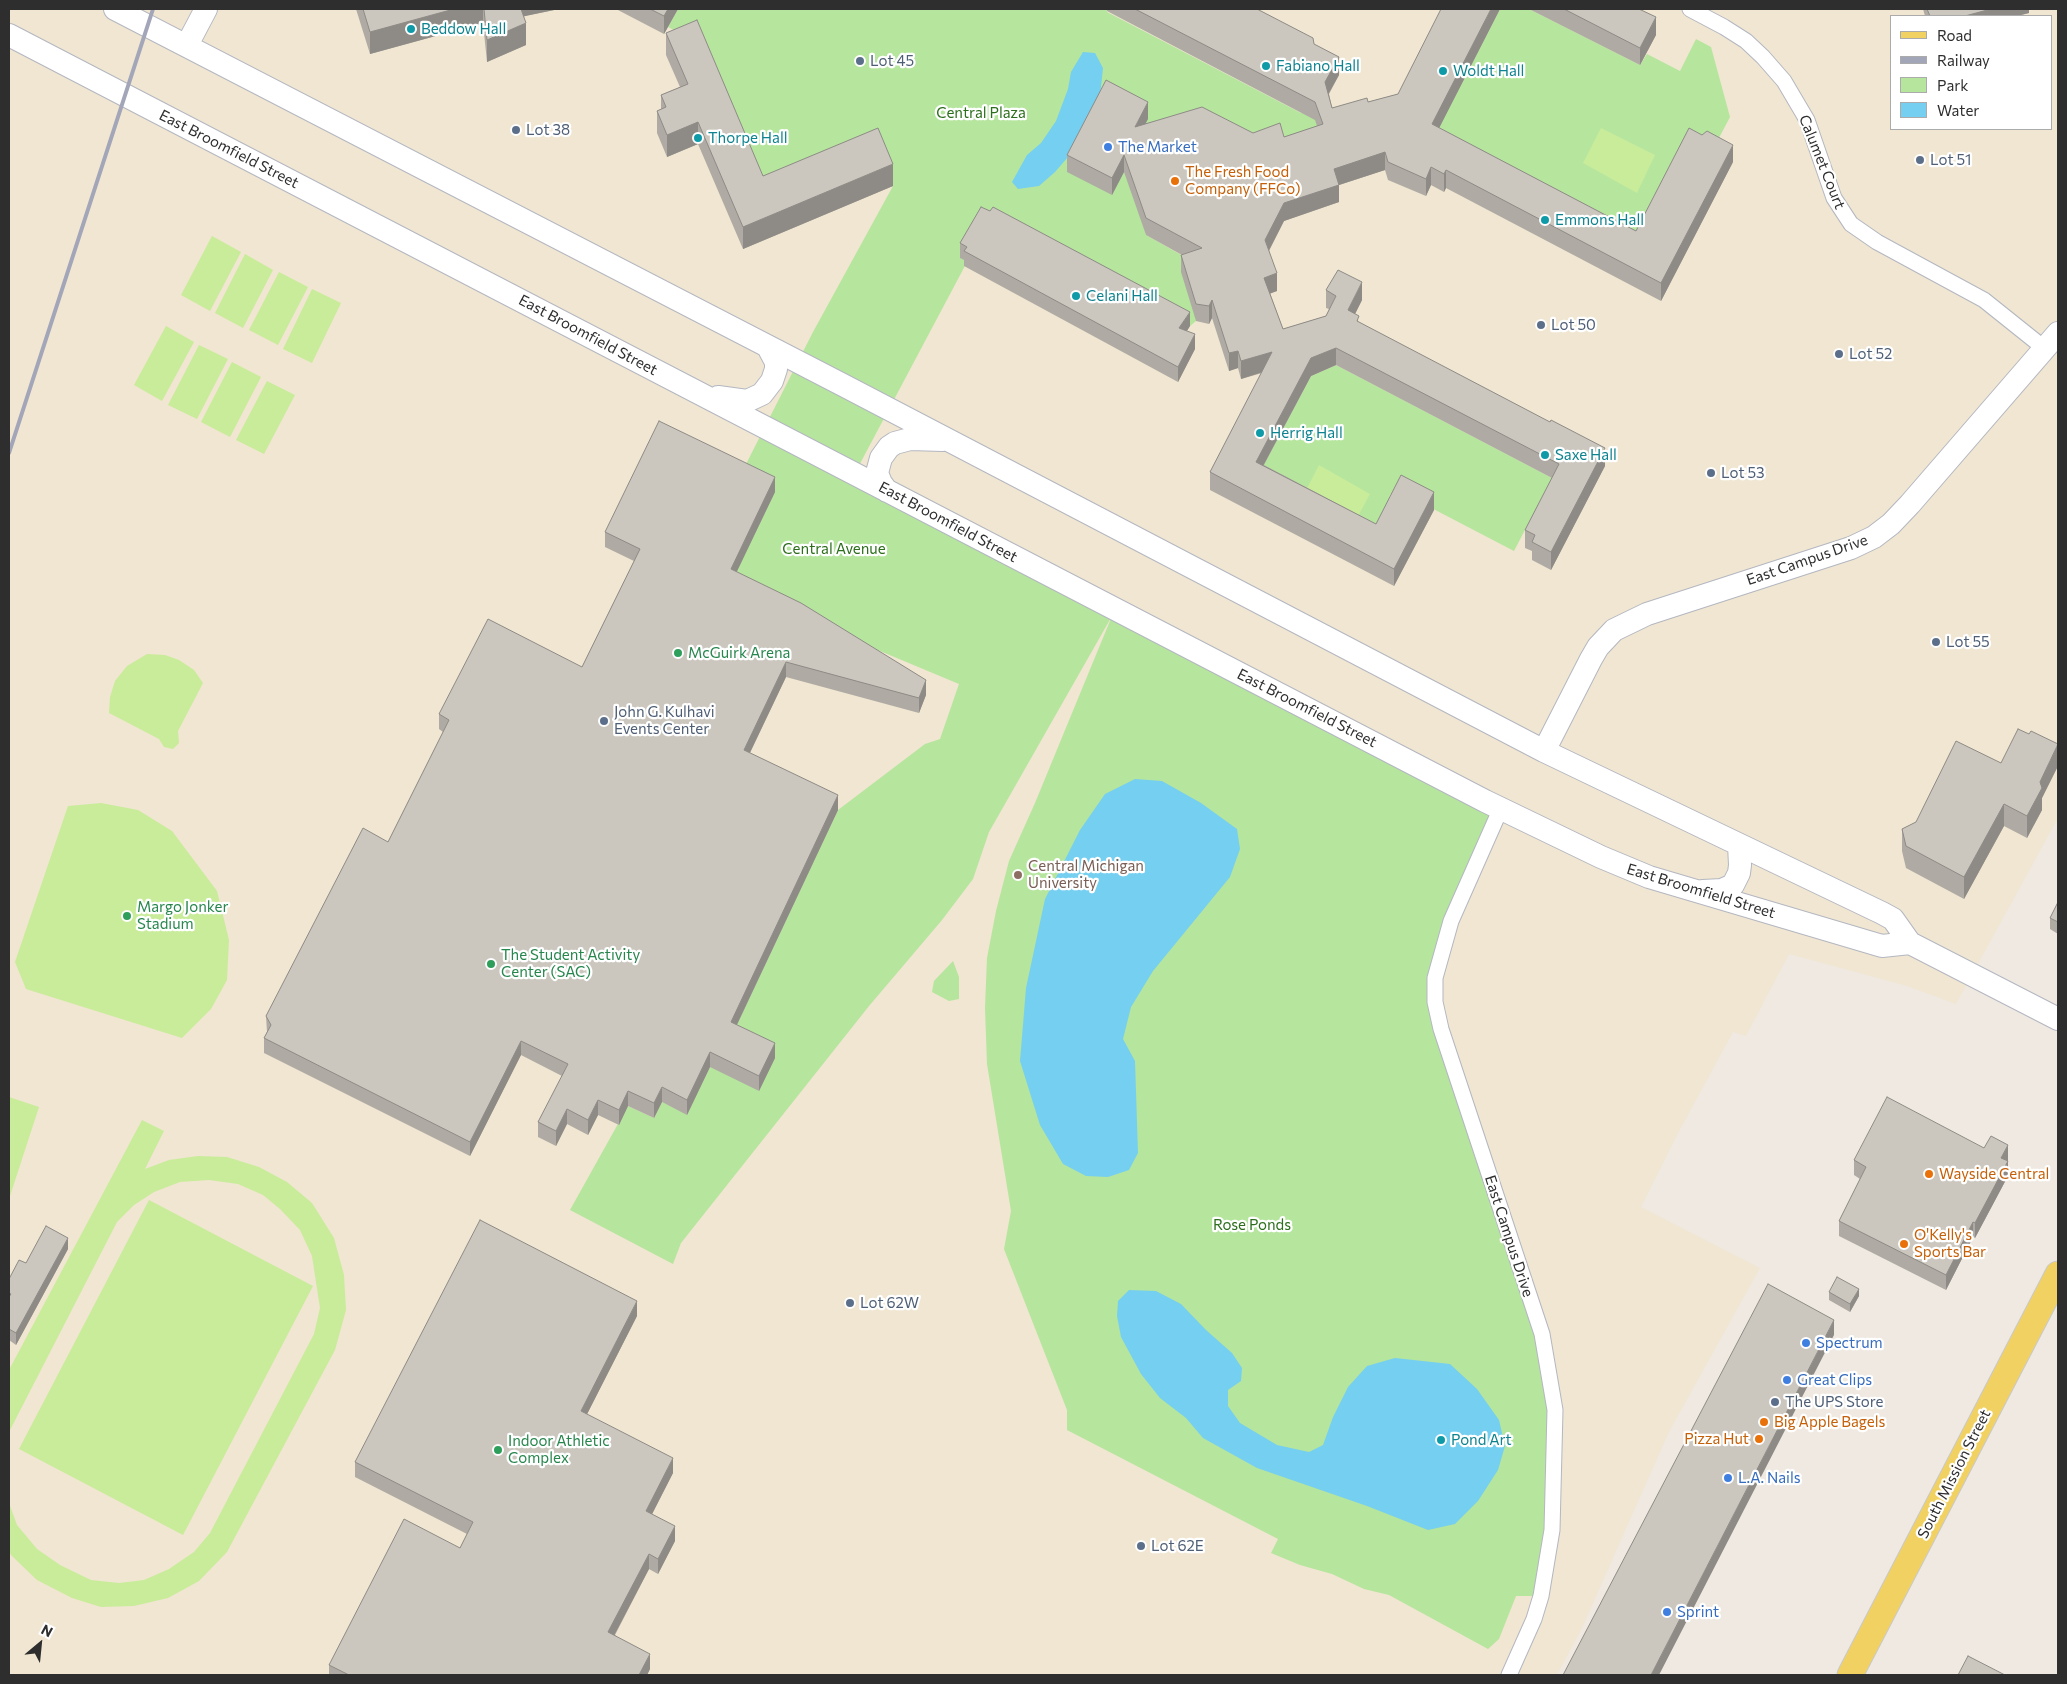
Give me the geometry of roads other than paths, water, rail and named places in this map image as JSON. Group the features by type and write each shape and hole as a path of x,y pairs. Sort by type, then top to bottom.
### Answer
{"main road":[{"path":"115,9 949,440 1544,751 1893,919 1910,943 2058,1018"},
{"path":"187,46 206,9"},
{"name":"East Broomfield Street","path":"9,34 887,491 1501,808 1624,868 1697,892 1882,946 1910,943"},
{"name":"East Campus Drive","path":"1544,751 1591,659 1598,647 1614,630 1647,614 1851,548 1874,537 1891,524 1910,504 2051,341"},
{"path":"695,391 740,401 747,401 762,394 772,381 776,368 776,362 768,347"},
{"path":"887,491 877,473 881,458 889,447 895,443 910,439 949,440"},
{"path":"1697,892 1722,890 1733,884 1739,874 1739,845"},
{"name":"South Mission Street","path":"1850,1675 2058,1274"}],"street":[{"name":"Calumet Court","path":"1690,9 1746,41 1784,81 1804,115 1834,198 1851,224 1876,242 1984,300 2051,341"},
{"name":"East Campus Drive","path":"1501,808 1451,921 1438,963 1435,1002 1440,1029 1542,1334 1555,1410 1552,1530 1541,1596 1534,1619 1509,1675"}],"water":[{"path":"1083,52 1095,53 1103,68 1100,96 1068,157 1055,172 1039,186 1018,189 1012,182 1027,155 1041,143 1056,121 1068,89 1071,72"},
{"path":"1135,779 1162,781 1201,803 1237,829 1240,849 1230,877 1153,971 1131,1007 1123,1039 1135,1061 1138,1153 1129,1170 1108,1177 1086,1176 1063,1164 1040,1125 1020,1061 1026,988 1045,899 1080,830 1105,794"},
{"path":"1129,1290 1156,1291 1181,1304 1232,1353 1242,1368 1241,1381 1228,1390 1228,1406 1240,1423 1277,1445 1309,1452 1323,1445 1333,1417 1348,1387 1367,1366 1395,1358 1450,1364 1477,1389 1499,1420 1505,1446 1498,1470 1478,1501 1455,1524 1428,1530 1367,1506 1257,1468 1203,1438 1186,1418 1160,1398 1141,1374 1121,1337 1117,1316 1118,1301"}],"railway":[{"path":"9,453 153,9"}],"place":[{"name":"Beddow Hall","path":"411,29"},
{"name":"Lot 45","path":"860,61"},
{"name":"Fabiano Hall","path":"1266,66"},
{"name":"Woldt Hall","path":"1443,71"},
{"name":"Lot 38","path":"516,130"},
{"name":"Thorpe Hall","path":"698,138"},
{"name":"The Market","path":"1108,147"},
{"name":"Lot 51","path":"1920,160"},
{"name":"The Fresh Food Company (FFCo)","path":"1175,181"},
{"name":"Emmons Hall","path":"1545,220"},
{"name":"Celani Hall","path":"1076,296"},
{"name":"Lot 50","path":"1541,325"},
{"name":"Lot 52","path":"1839,354"},
{"name":"Herrig Hall","path":"1260,433"},
{"name":"Saxe Hall","path":"1545,455"},
{"name":"Lot 53","path":"1711,473"},
{"name":"Lot 55","path":"1936,642"},
{"name":"McGuirk Arena","path":"678,653"},
{"name":"John G. Kulhavi Events Center","path":"604,721"},
{"name":"Central Michigan University","path":"1018,875"},
{"name":"Margo Jonker Stadium","path":"127,916"},
{"name":"The Student Activity Center (SAC)","path":"491,964"},
{"name":"Wayside Central","path":"1929,1174"},
{"name":"O'Kelly's Sports Bar","path":"1904,1244"},
{"name":"Lot 62W","path":"850,1303"},
{"name":"Spectrum","path":"1806,1343"},
{"name":"Great Clips","path":"1787,1380"},
{"name":"The UPS Store","path":"1775,1402"},
{"name":"Big Apple Bagels","path":"1764,1422"},
{"name":"Pizza Hut","path":"1759,1439"},
{"name":"Pond Art","path":"1441,1440"},
{"name":"Indoor Athletic Complex","path":"498,1450"},
{"name":"L.A. Nails","path":"1728,1478"},
{"name":"Lot 62E","path":"1141,1546"},
{"name":"Sprint","path":"1667,1612"}],"park label":[{"name":"Central Plaza","path":"981,113"},
{"name":"Central Avenue","path":"834,549"},
{"name":"Rose Ponds","path":"1252,1225"}]}
